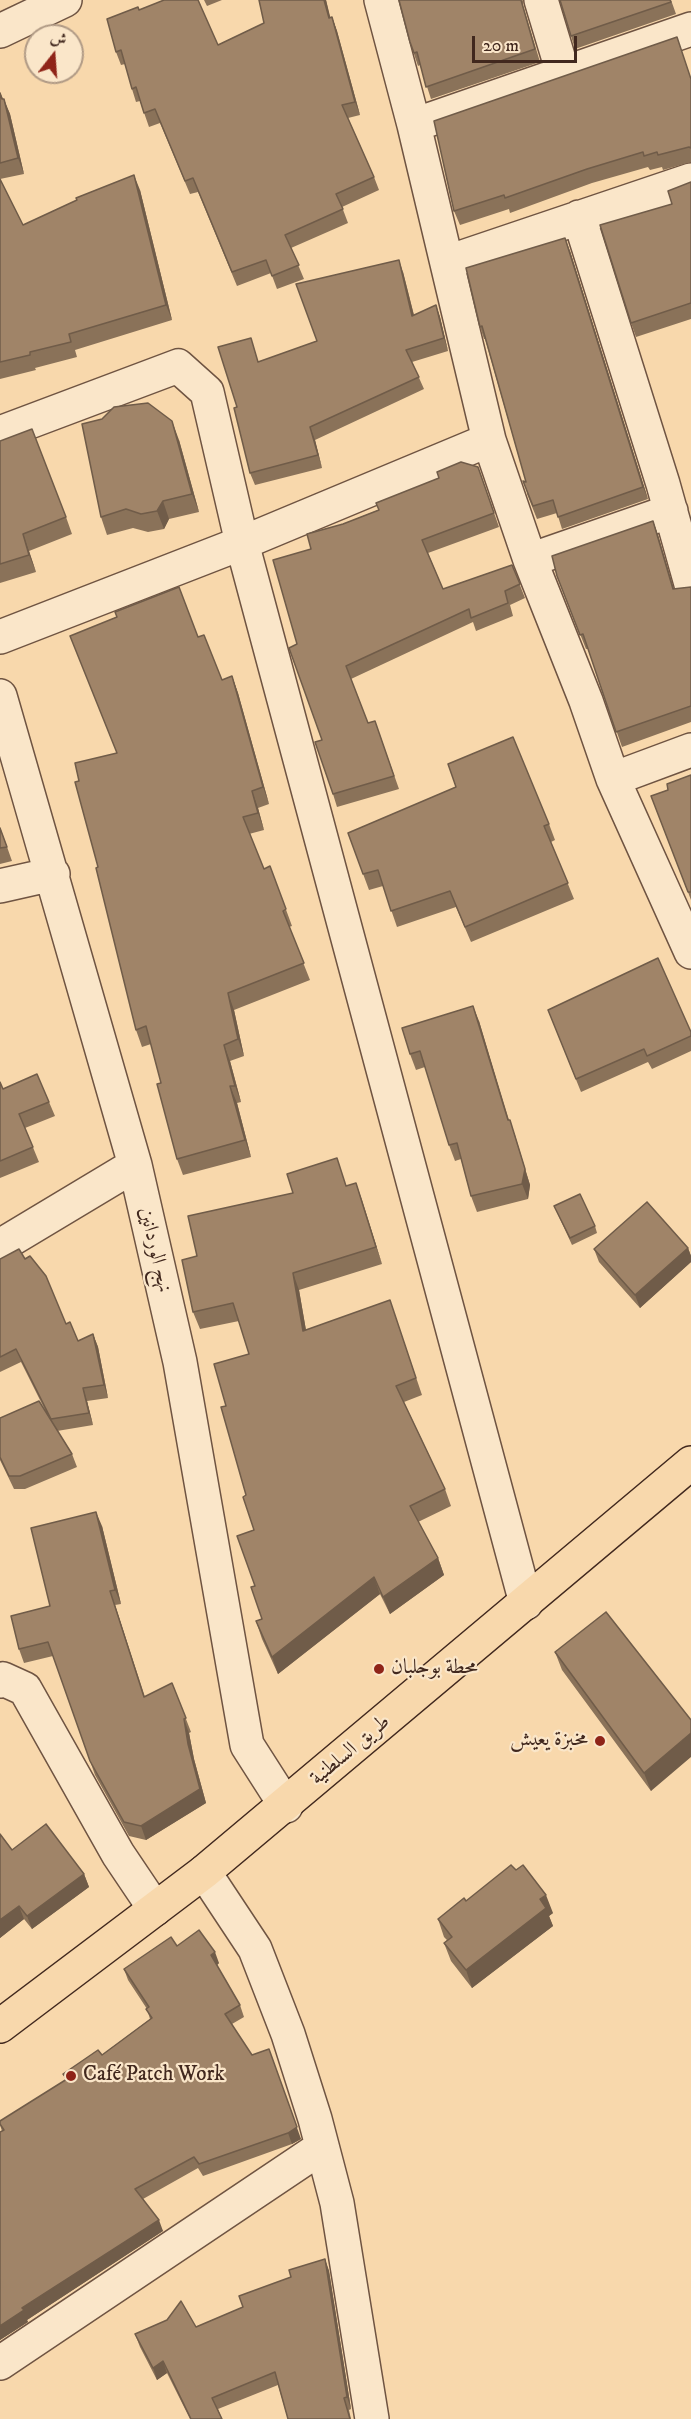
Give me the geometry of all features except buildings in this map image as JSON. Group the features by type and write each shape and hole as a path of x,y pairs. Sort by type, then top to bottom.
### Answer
{"main road":[{"name":"طريق السلطنية","path":"0,2026 156,1909 286,1806 691,1463"}],"street":[{"path":"0,31 65,0"},
{"path":"381,0 448,262 489,440 530,560 586,701 613,779 691,952"},
{"path":"541,0 563,74"},
{"path":"414,125 691,29"},
{"path":"448,262 691,180"},
{"path":"579,217 671,511 691,584"},
{"path":"0,433 178,366 207,392 242,543 526,1603"},
{"path":"0,637 242,543 489,440"},
{"path":"530,560 671,511"},
{"name":"نهج الوردانين","path":"0,696 135,1165 180,1362 247,1745 286,1806"},
{"path":"613,779 691,750"},
{"path":"0,886 53,874"},
{"path":"0,1246 135,1165"},
{"path":"0,1681 3,1679 25,1689 118,1854 156,1909"},
{"path":"204,1872 255,1949 288,2034 337,2203 372,2419"},
{"path":"0,2363 322,2147"}],"place":[{"name":"محطة بوجلبان","path":"379,1669"},
{"name":"مخبزة يعيش","path":"600,1741"},
{"name":"Café Patch Work","path":"71,2076"}]}
